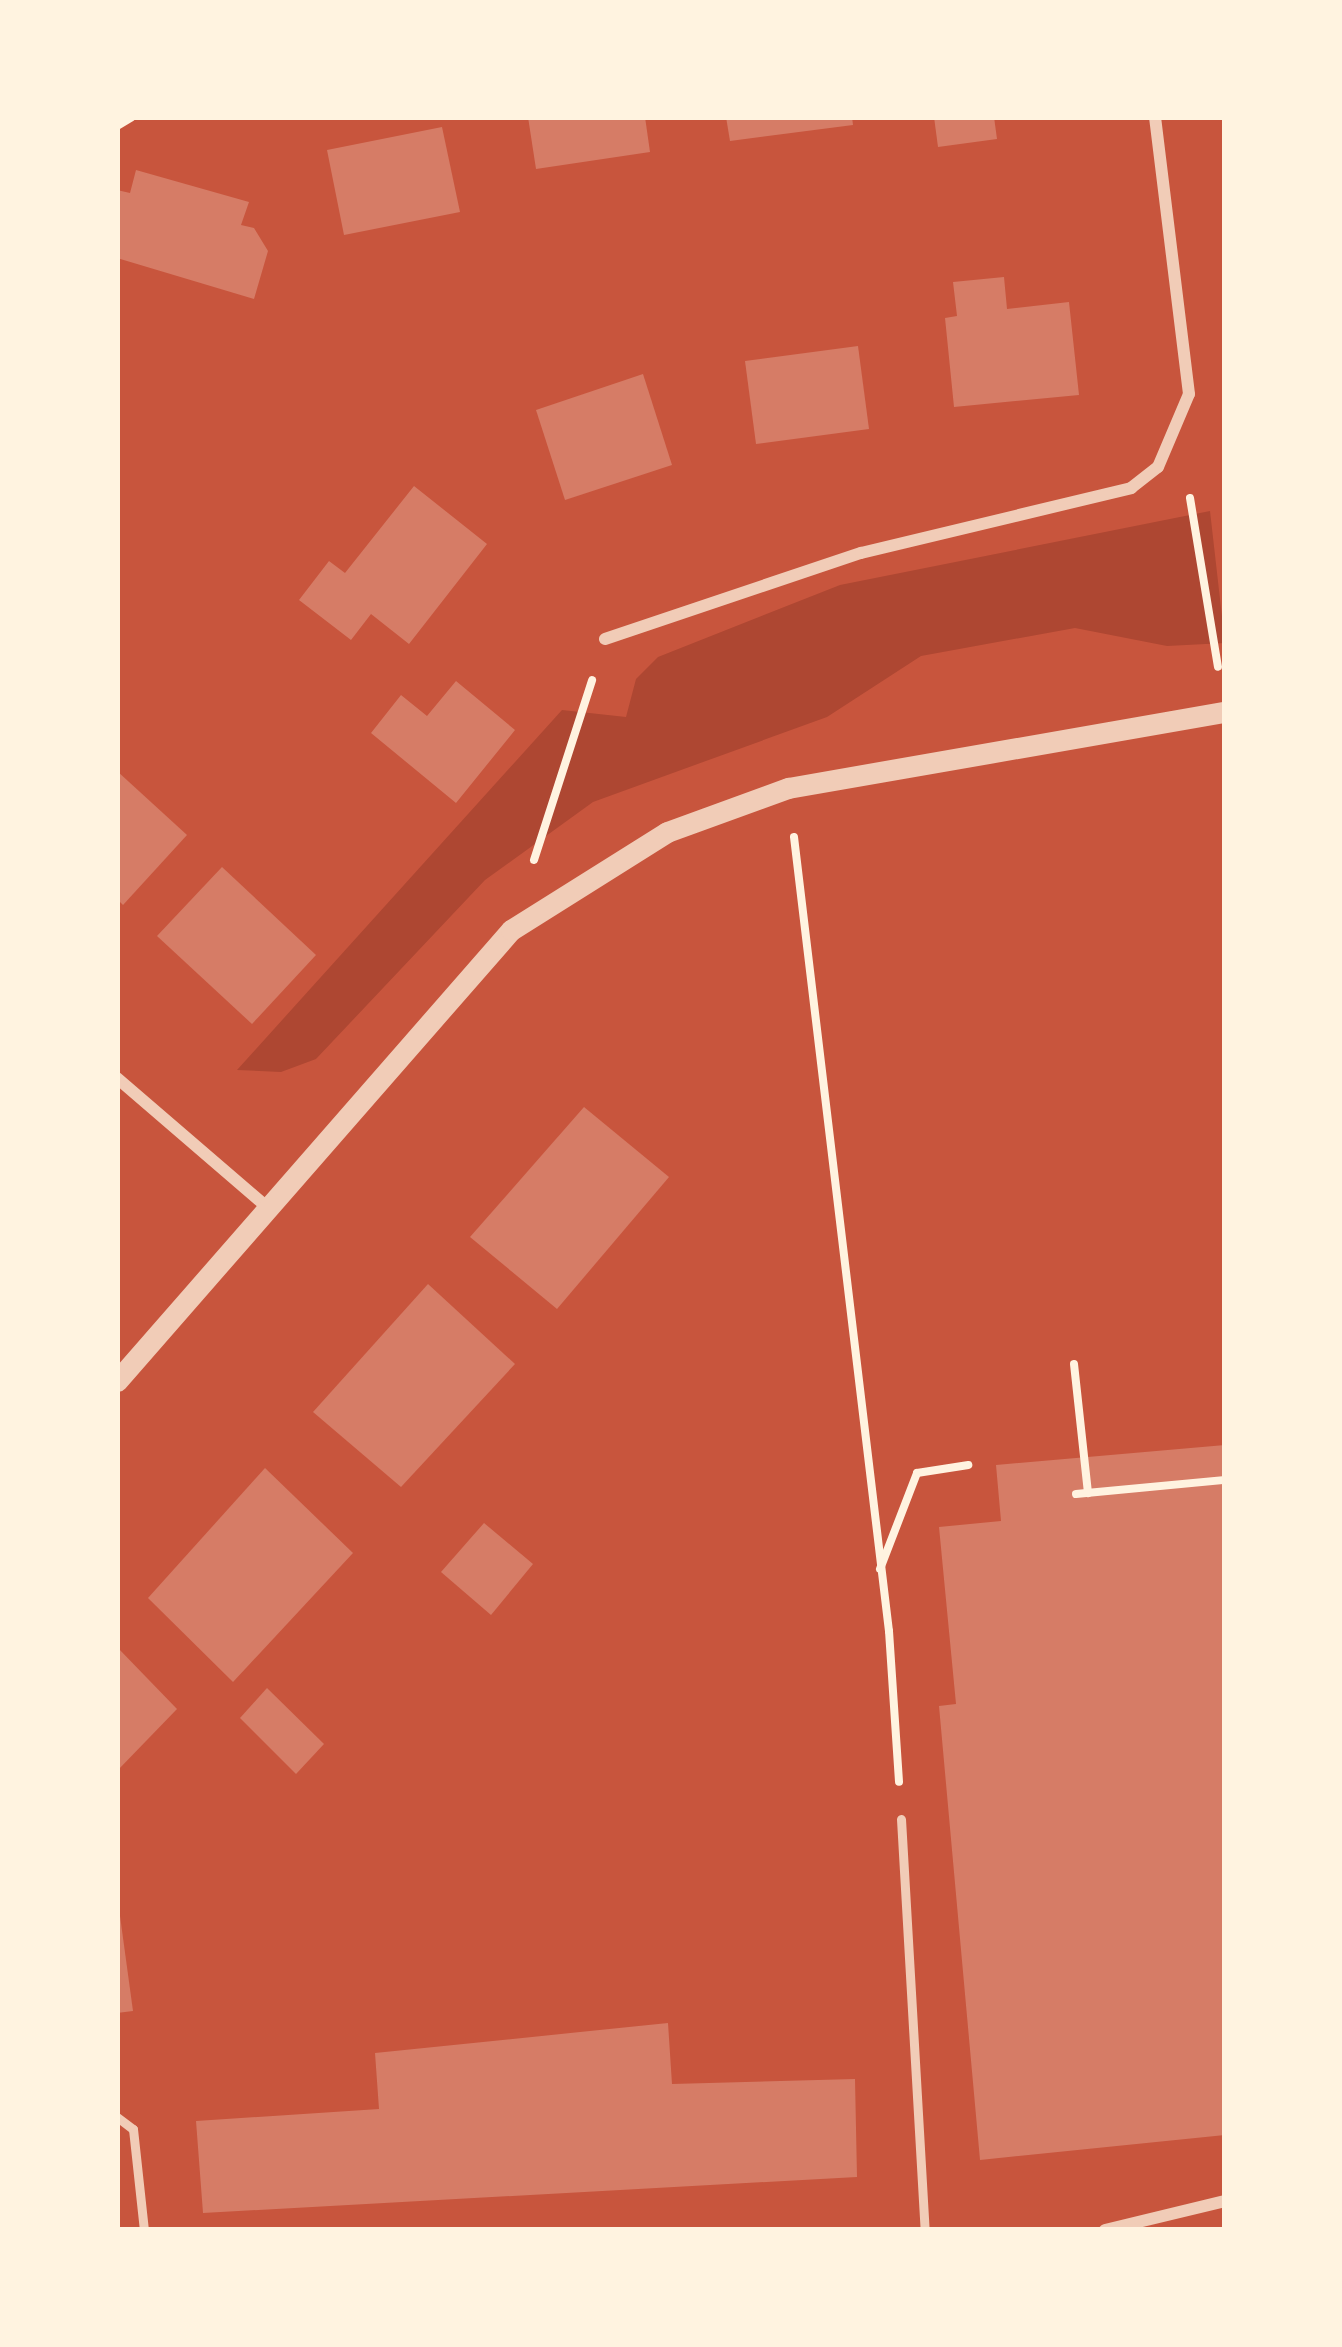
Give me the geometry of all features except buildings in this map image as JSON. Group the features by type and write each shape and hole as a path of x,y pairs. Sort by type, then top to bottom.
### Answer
{"street":[{"path":"605,639 861,553 1131,488 1158,467 1179,431 1189,394 1154,117"},
{"path":"117,1381 511,930 667,832 788,788 1225,712"},
{"path":"117,1078 268,1208"},
{"path":"1106,2230 1225,2201"}],"lane":[{"path":"901,1819 925,2230"},
{"path":"117,2116 134,2129 144,2230"}],"path":[{"path":"117,126 131,117"},
{"path":"1179,431 1221,685"},
{"path":"511,930 605,639"},
{"path":"788,788 880,1570 901,1819"},
{"path":"1074,1364 1088,1493"},
{"path":"880,1570 917,1473 968,1465"},
{"path":"1076,1494 1225,1480"}],"shaded area":[{"path":"1210,511 1225,643 1167,646 1075,628 921,656 827,717 593,802 485,880 316,1059 281,1072 237,1070 562,710 626,717 636,679 658,657 840,585"}]}
